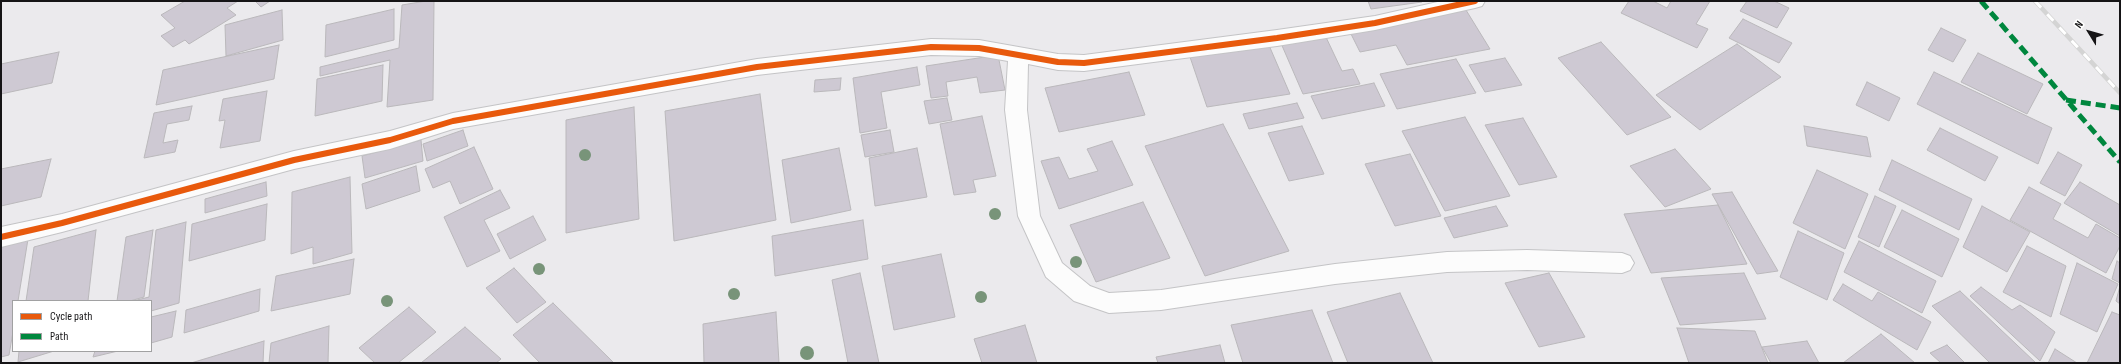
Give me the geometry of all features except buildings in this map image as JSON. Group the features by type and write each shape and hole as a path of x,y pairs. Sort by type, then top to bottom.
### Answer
{"street":[{"path":"1,237 69,221 294,160 390,140 460,120 757,68 931,47 979,48 1058,62 1084,63 1139,57 1375,23 1475,1"},
{"path":"1018,56 1016,110 1029,216 1054,270 1082,294 1109,303 1161,300 1335,274 1447,262 1527,260 1622,263"}],"railway":[{"path":"2035,1 2120,93"}],"marked path":[{"path":"1981,1 2120,162"},
{"path":"2066,100 2120,108"}],"cycle path":[{"path":"1,237 62,223 294,160 390,140 453,121 757,67 931,47 979,48 1058,62 1084,63 1277,38 1375,23 1475,1"}]}
